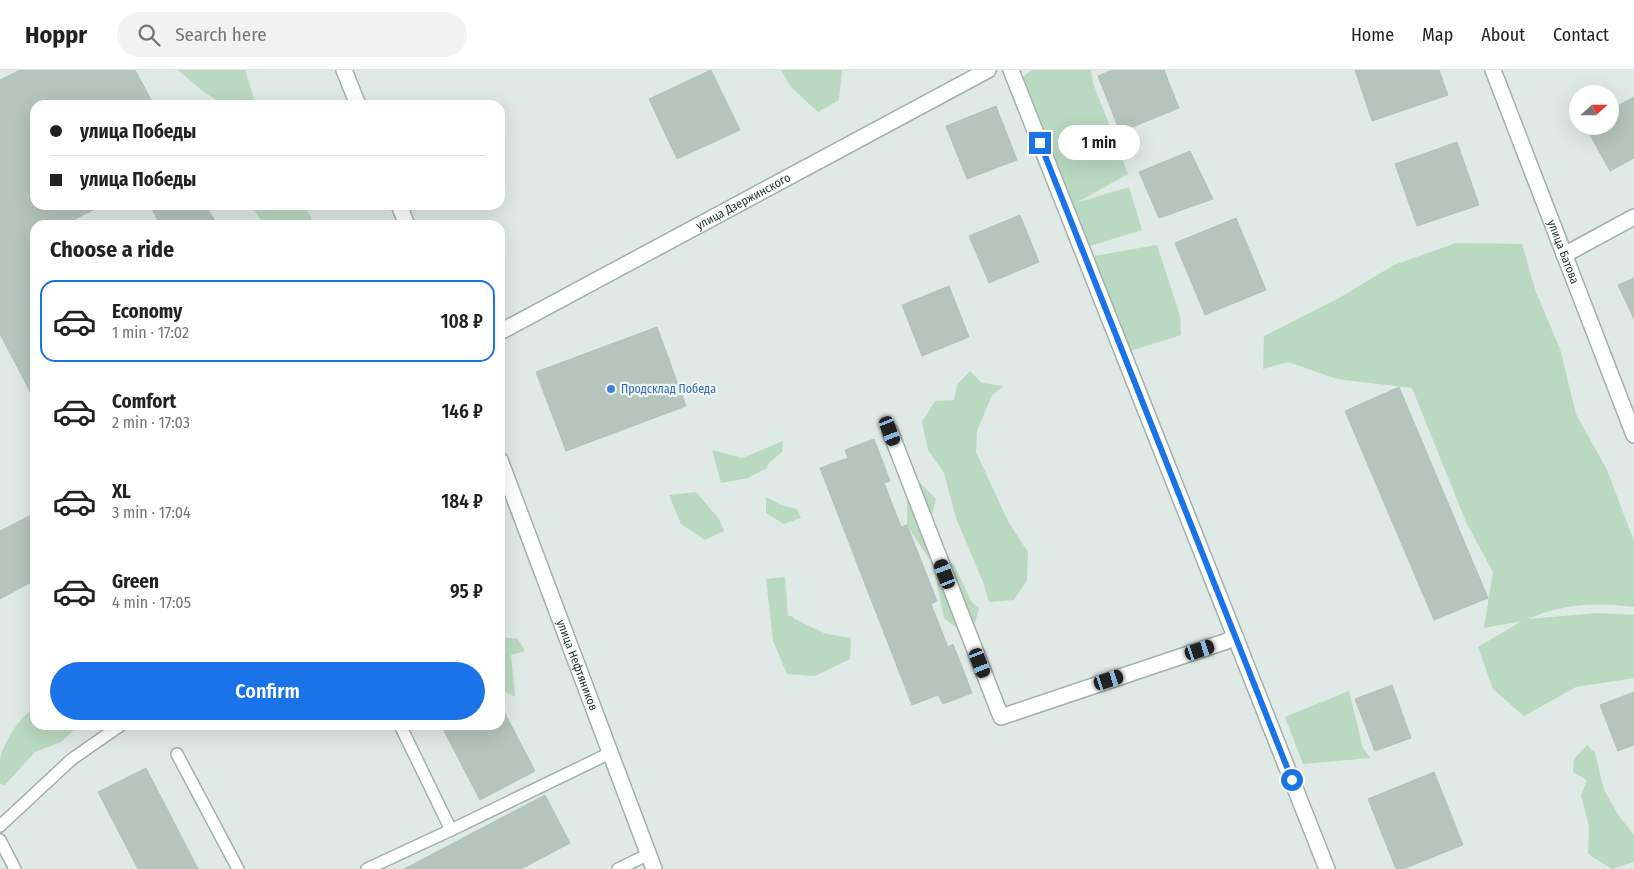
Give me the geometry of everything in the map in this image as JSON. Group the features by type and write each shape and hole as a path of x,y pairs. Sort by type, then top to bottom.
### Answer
{"street":[{"path":"344,70 356,100"},
{"name":"улица Дзержинского","path":"505,329 988,70"},
{"path":"1011,70 1327,869"},
{"name":"улица Батова","path":"1493,70 1634,434"},
{"path":"1564,255 1634,217"},
{"path":"890,431 1001,716 1236,638"},
{"name":"улица Нефтяников","path":"505,473 654,869"}],"lane":[{"path":"0,826 72,758 114,730"},
{"path":"402,730 451,830"},
{"path":"367,869 610,753"},
{"path":"177,754 238,869"},
{"path":"0,840 15,869"},
{"path":"618,869 649,854"}],"green space":[{"path":"178,70 245,70 254,100 216,100"},
{"path":"781,70 842,70 839,100 818,112 791,87"},
{"path":"1032,70 1091,70 1093,83 1128,174 1076,203 1129,187 1142,230 1090,246 1023,77"},
{"path":"254,210 306,210 311,220 261,220"},
{"path":"1456,243 1522,244 1536,292 1560,349 1576,414 1607,470 1634,541 1634,607 1593,605 1567,607 1528,619 1598,613 1634,615 1634,678 1576,687 1524,716 1493,689 1478,647 1522,621 1484,628 1493,572 1466,522 1412,388 1337,379 1288,362 1263,369 1264,336 1339,298 1394,265"},
{"path":"1157,245 1180,316 1181,335 1130,351 1094,256"},
{"path":"970,371 982,383 1004,386 992,395 977,431 976,452 1009,523 1028,552 1027,580 1014,600 989,602 983,582 956,518 944,473 928,450 922,422 935,401 954,400 957,385"},
{"path":"783,441 782,452 769,463 767,468 748,478 721,483 712,450 742,458"},
{"path":"920,483 936,499 928,529 941,559 954,564 971,601 979,609 970,638 944,618 933,565 907,525 907,494"},
{"path":"696,492 719,519 724,531 705,540 681,524 669,495"},
{"path":"766,497 781,505 797,509 801,518 784,524 766,513"},
{"path":"785,577 788,616 792,616 826,634 851,638 850,659 815,676 787,674 773,641 766,579"},
{"path":"505,638 518,639 525,651 511,655 515,697 505,692"},
{"path":"1349,691 1363,748 1370,758 1303,764 1285,717"},
{"path":"30,711 30,730 74,730 61,742 35,752 5,785 0,784 0,760 4,746 18,723"},
{"path":"1587,745 1595,753 1604,790 1619,816 1634,835 1634,862 1612,869 1588,854 1589,826 1581,795 1587,780 1573,772 1574,759"}],"building":[{"path":"20,70 135,70 151,100 30,100 30,210 93,210 73,220 30,220 30,391 0,334 0,80"},
{"path":"711,70 740,130 677,159 649,99"},
{"path":"1112,70 1164,70 1179,108 1120,132 1098,76"},
{"path":"1355,70 1439,70 1448,95 1372,121"},
{"path":"1634,97 1634,158 1610,171 1590,135 1619,135 1619,105"},
{"path":"996,106 1017,160 967,179 946,126"},
{"path":"1457,142 1479,205 1417,226 1395,164"},
{"path":"1190,151 1213,199 1159,218 1139,172"},
{"path":"152,210 209,210 214,220 158,220"},
{"path":"1020,215 1039,262 989,283 969,236"},
{"path":"1236,218 1266,290 1205,315 1175,243"},
{"path":"1634,278 1634,319 1618,285"},
{"path":"949,286 969,337 922,356 902,305"},
{"name":"Продсклад Победа","path":"657,327 686,406 566,451 536,372"},
{"path":"1399,387 1488,598 1434,620 1345,411"},
{"path":"874,439 890,481 884,483 901,527 907,525 937,601 931,604 948,647 953,644 972,693 943,704 938,695 912,705 820,468 848,458 845,450"},
{"path":"30,516 30,583 0,599 0,531"},
{"path":"1392,685 1411,738 1375,751 1355,699"},
{"path":"1634,692 1634,745 1618,751 1600,705"},
{"path":"505,714 535,771 480,800 444,730 505,730"},
{"path":"146,768 198,869 138,869 98,792"},
{"path":"1434,772 1463,845 1403,869 1396,869 1368,799"},
{"path":"545,795 570,843 521,869 404,869"}],"place":[{"name":"Продсклад Победа","path":"611,389"}],"route":[{"path":"1040,143 1292,780"}]}
